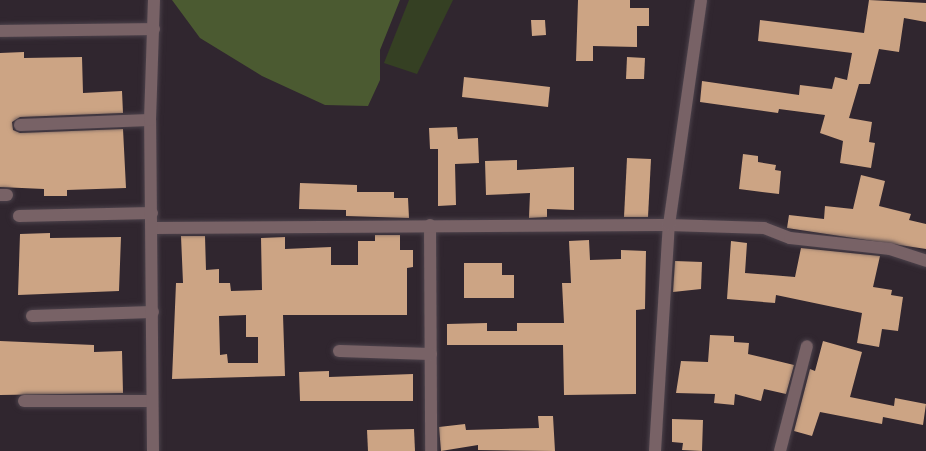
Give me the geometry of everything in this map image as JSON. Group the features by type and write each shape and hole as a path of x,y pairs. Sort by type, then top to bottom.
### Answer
{"street":[{"path":"153,451 153,228 150,120 154,0"},
{"path":"655,451 669,225 701,0"},
{"path":"0,31 154,28"},
{"path":"20,125 150,120"},
{"path":"19,216 152,213"},
{"path":"430,225 431,451"},
{"path":"153,228 669,225 764,228 790,238 890,249 926,261"},
{"path":"32,316 153,312"},
{"path":"780,451 807,346"},
{"path":"339,351 431,354"},
{"path":"24,401 152,401"}],"green space":[{"path":"172,0 400,0 380,50 380,80 368,106 325,105 262,76 200,38"},
{"path":"409,0 453,0 417,74 384,63"}],"building":[{"path":"578,0 630,0 630,8 649,8 649,26 637,26 637,47 593,46 593,61 576,61"},
{"path":"869,0 926,3 926,22 904,18 899,52 879,49 870,84 859,84 849,118 872,122 869,142 875,143 871,168 840,163 843,141 820,133 825,115 779,109 778,113 700,102 702,81 799,95 800,85 832,89 835,77 847,80 852,53 758,41 760,20 864,33"},
{"path":"531,20 545,20 546,35 532,36"},
{"path":"24,52 24,58 82,57 83,93 122,91 123,113 20,117 12,122 13,130 20,133 123,129 126,188 67,190 67,196 44,196 44,189 0,187 0,53"},
{"path":"627,57 645,58 644,79 626,79"},
{"path":"464,77 550,87 548,107 462,97"},
{"path":"457,127 458,139 478,138 479,163 455,164 456,205 438,206 438,149 430,149 429,128"},
{"path":"743,154 758,156 758,162 776,165 775,170 781,171 779,194 739,189"},
{"path":"627,158 651,159 648,217 624,217"},
{"path":"517,160 517,170 574,167 574,210 547,209 547,217 529,218 530,193 486,195 485,161"},
{"path":"861,175 885,181 879,206 911,214 909,220 926,224 926,249 787,228 789,215 824,219 825,206 853,209"},
{"path":"300,183 357,185 357,192 394,192 394,198 408,198 409,218 346,216 346,210 299,209"},
{"path":"50,233 50,238 121,237 119,291 18,295 20,234"},
{"path":"375,235 400,235 400,250 413,250 413,267 407,268 407,315 283,315 285,376 172,379 176,283 183,283 181,236 205,236 206,270 219,269 219,283 230,283 231,291 262,290 261,238 285,237 285,249 331,247 331,265 358,265 358,241 375,241","holes":["246,315 246,337 258,337 258,363 228,363 227,354 220,355 219,316"]},
{"path":"589,240 590,260 621,259 621,250 646,251 645,309 636,310 636,394 564,395 563,345 447,345 447,324 487,323 487,331 517,331 517,323 564,323 562,283 571,283 569,241"},
{"path":"731,241 747,243 745,273 795,277 801,248 880,256 873,287 892,290 891,295 903,297 898,331 882,329 879,347 857,343 862,313 776,295 775,303 727,299"},
{"path":"675,261 702,262 701,289 673,292"},
{"path":"464,263 502,263 502,275 514,275 514,298 464,298"},
{"path":"710,335 734,336 734,342 749,343 748,354 794,365 786,394 764,389 761,401 735,394 734,405 714,403 715,394 676,393 681,361 708,362"},
{"path":"0,341 94,345 94,352 122,351 123,393 0,395"},
{"path":"823,341 862,352 850,397 894,406 895,398 926,404 923,425 883,417 882,424 820,412 812,436 794,431 810,369 815,371"},
{"path":"329,371 329,377 413,374 413,401 300,401 299,372"},
{"path":"538,416 553,416 555,451 478,450 478,445 441,451 439,427 465,424 466,430 539,428"},
{"path":"672,419 703,420 702,451 682,450 683,443 672,442"},
{"path":"414,429 415,451 368,451 367,430"}]}
